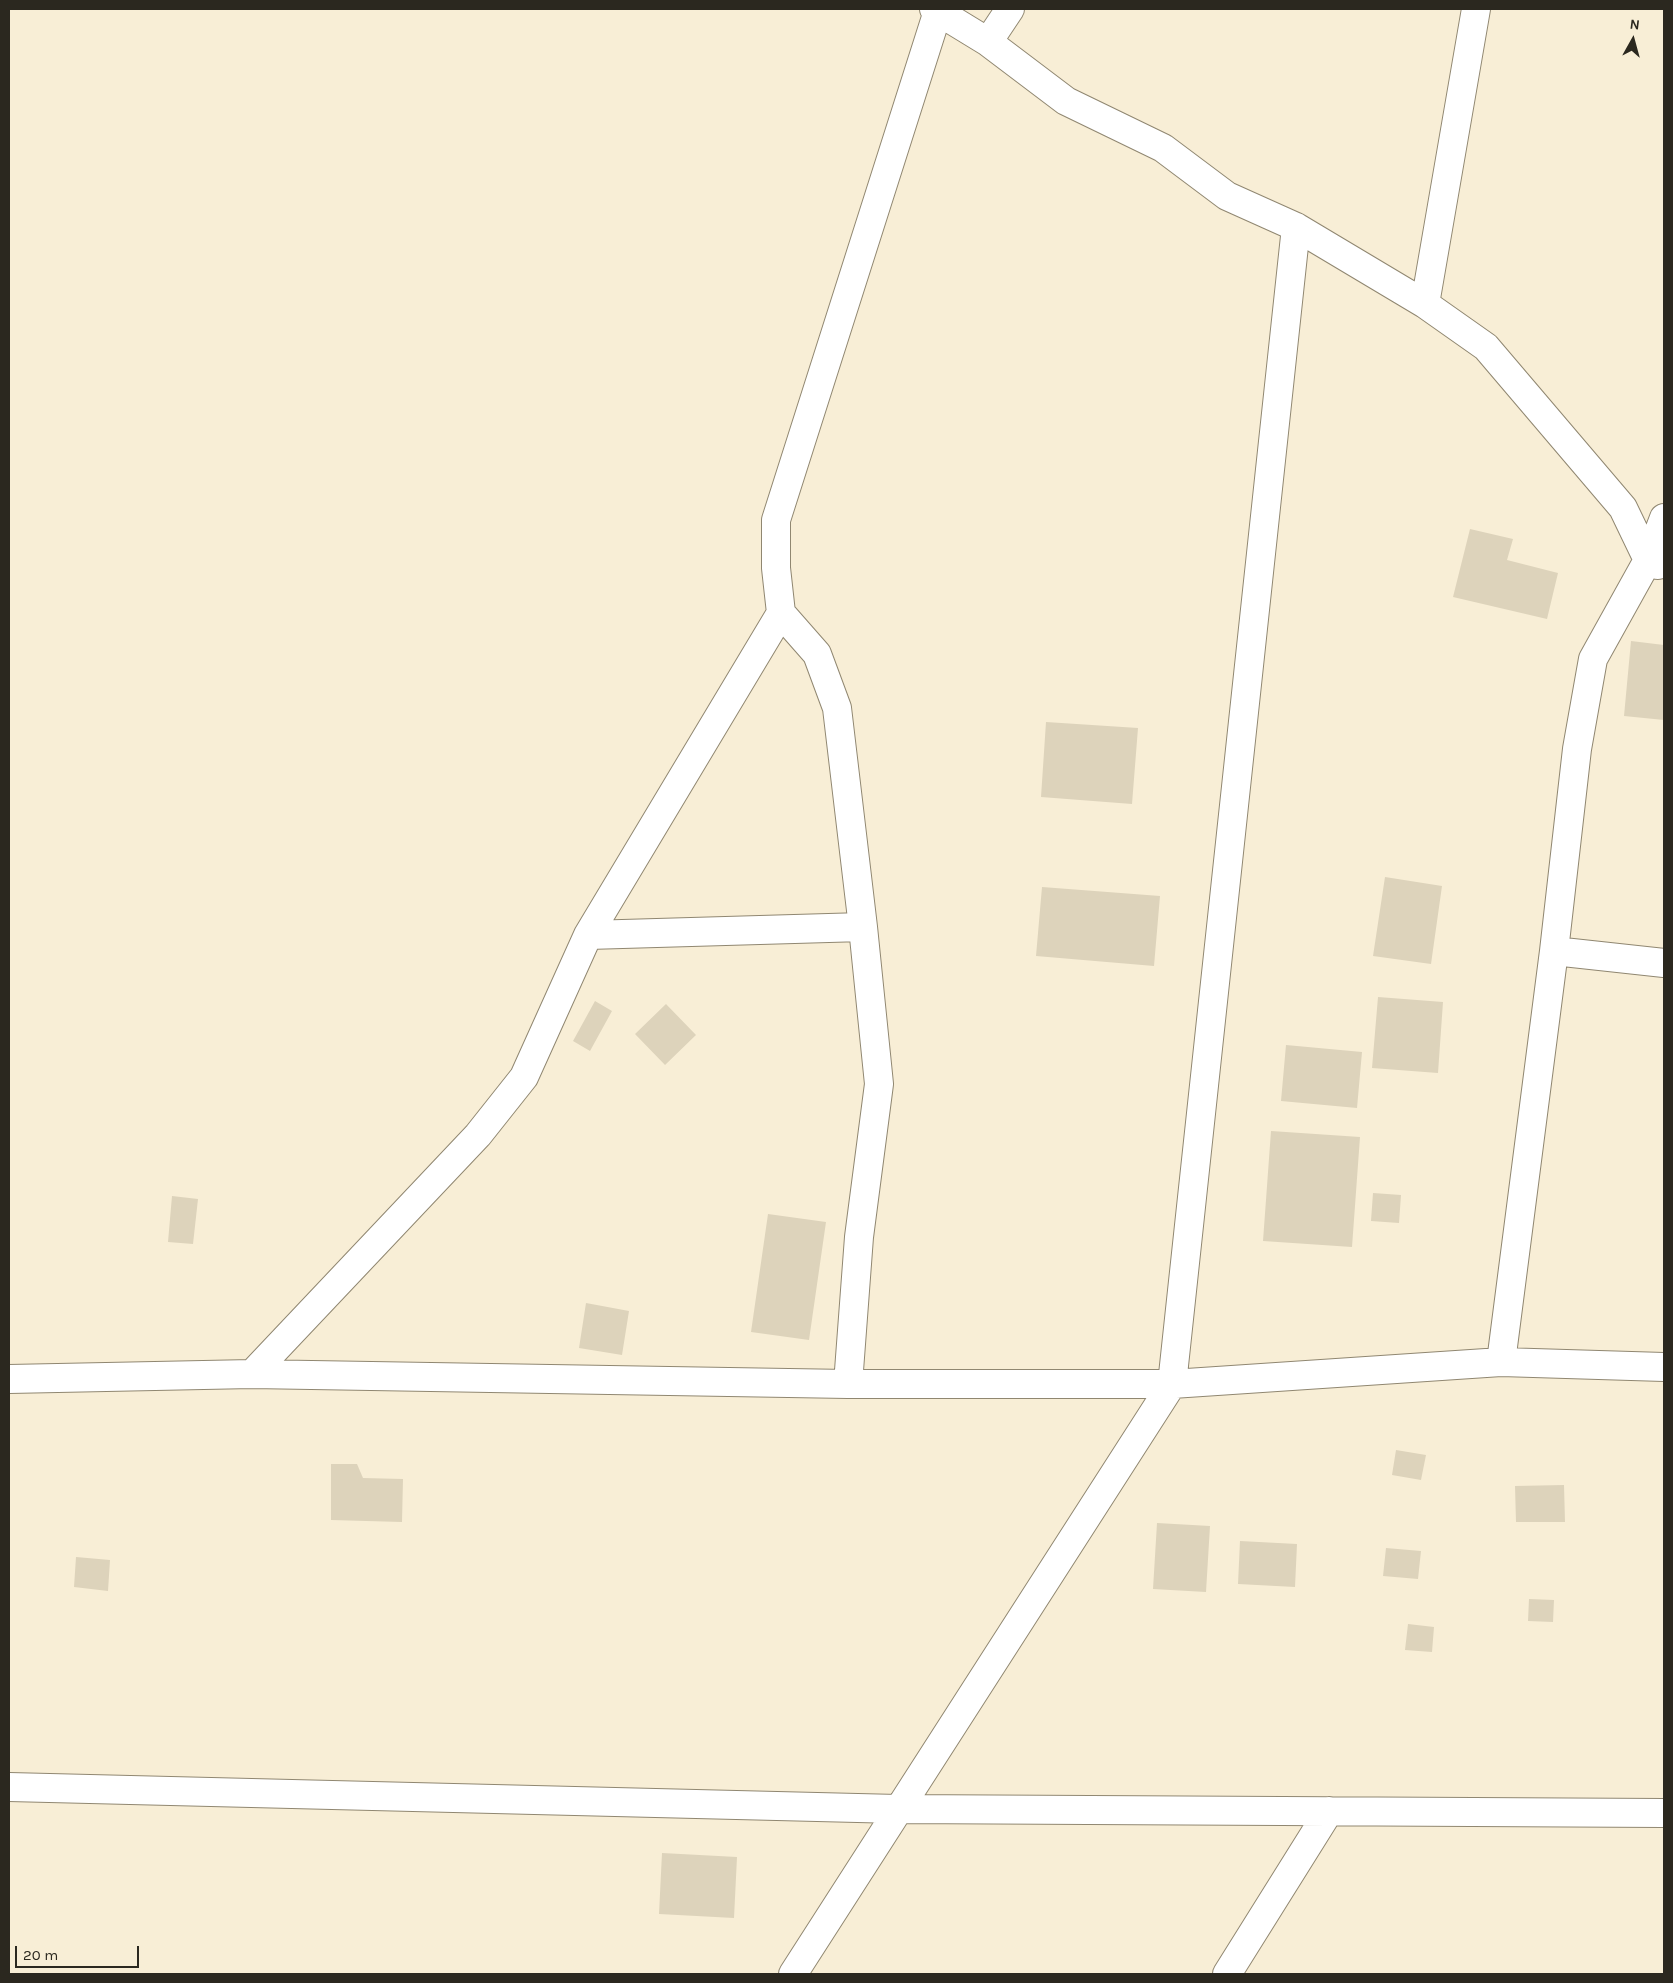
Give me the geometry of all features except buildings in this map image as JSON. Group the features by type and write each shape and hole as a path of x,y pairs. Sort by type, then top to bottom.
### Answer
{"street":[{"path":"988,42 1010,9"},
{"path":"1425,304 1476,9"},
{"path":"848,1384 859,1237 879,1084 863,927 837,708 817,654 781,613 776,568 776,520 936,10 988,42 1066,101 1162,148 1227,196 1296,227 1425,304 1486,347 1623,508 1656,564"},
{"path":"793,1974 1172,1384 1296,227"},
{"path":"1501,1362 1554,951 1577,749 1593,659 1656,564 1664,518"},
{"path":"252,1374 478,1135 524,1077 588,935 781,613"},
{"path":"588,935 863,927"},
{"path":"1554,951 1664,963"},
{"path":"9,1379 252,1374 848,1384 1172,1384 1501,1362 1664,1367"},
{"path":"9,1787 898,1809 1664,1813"},
{"path":"1227,1974 1330,1811"}]}
